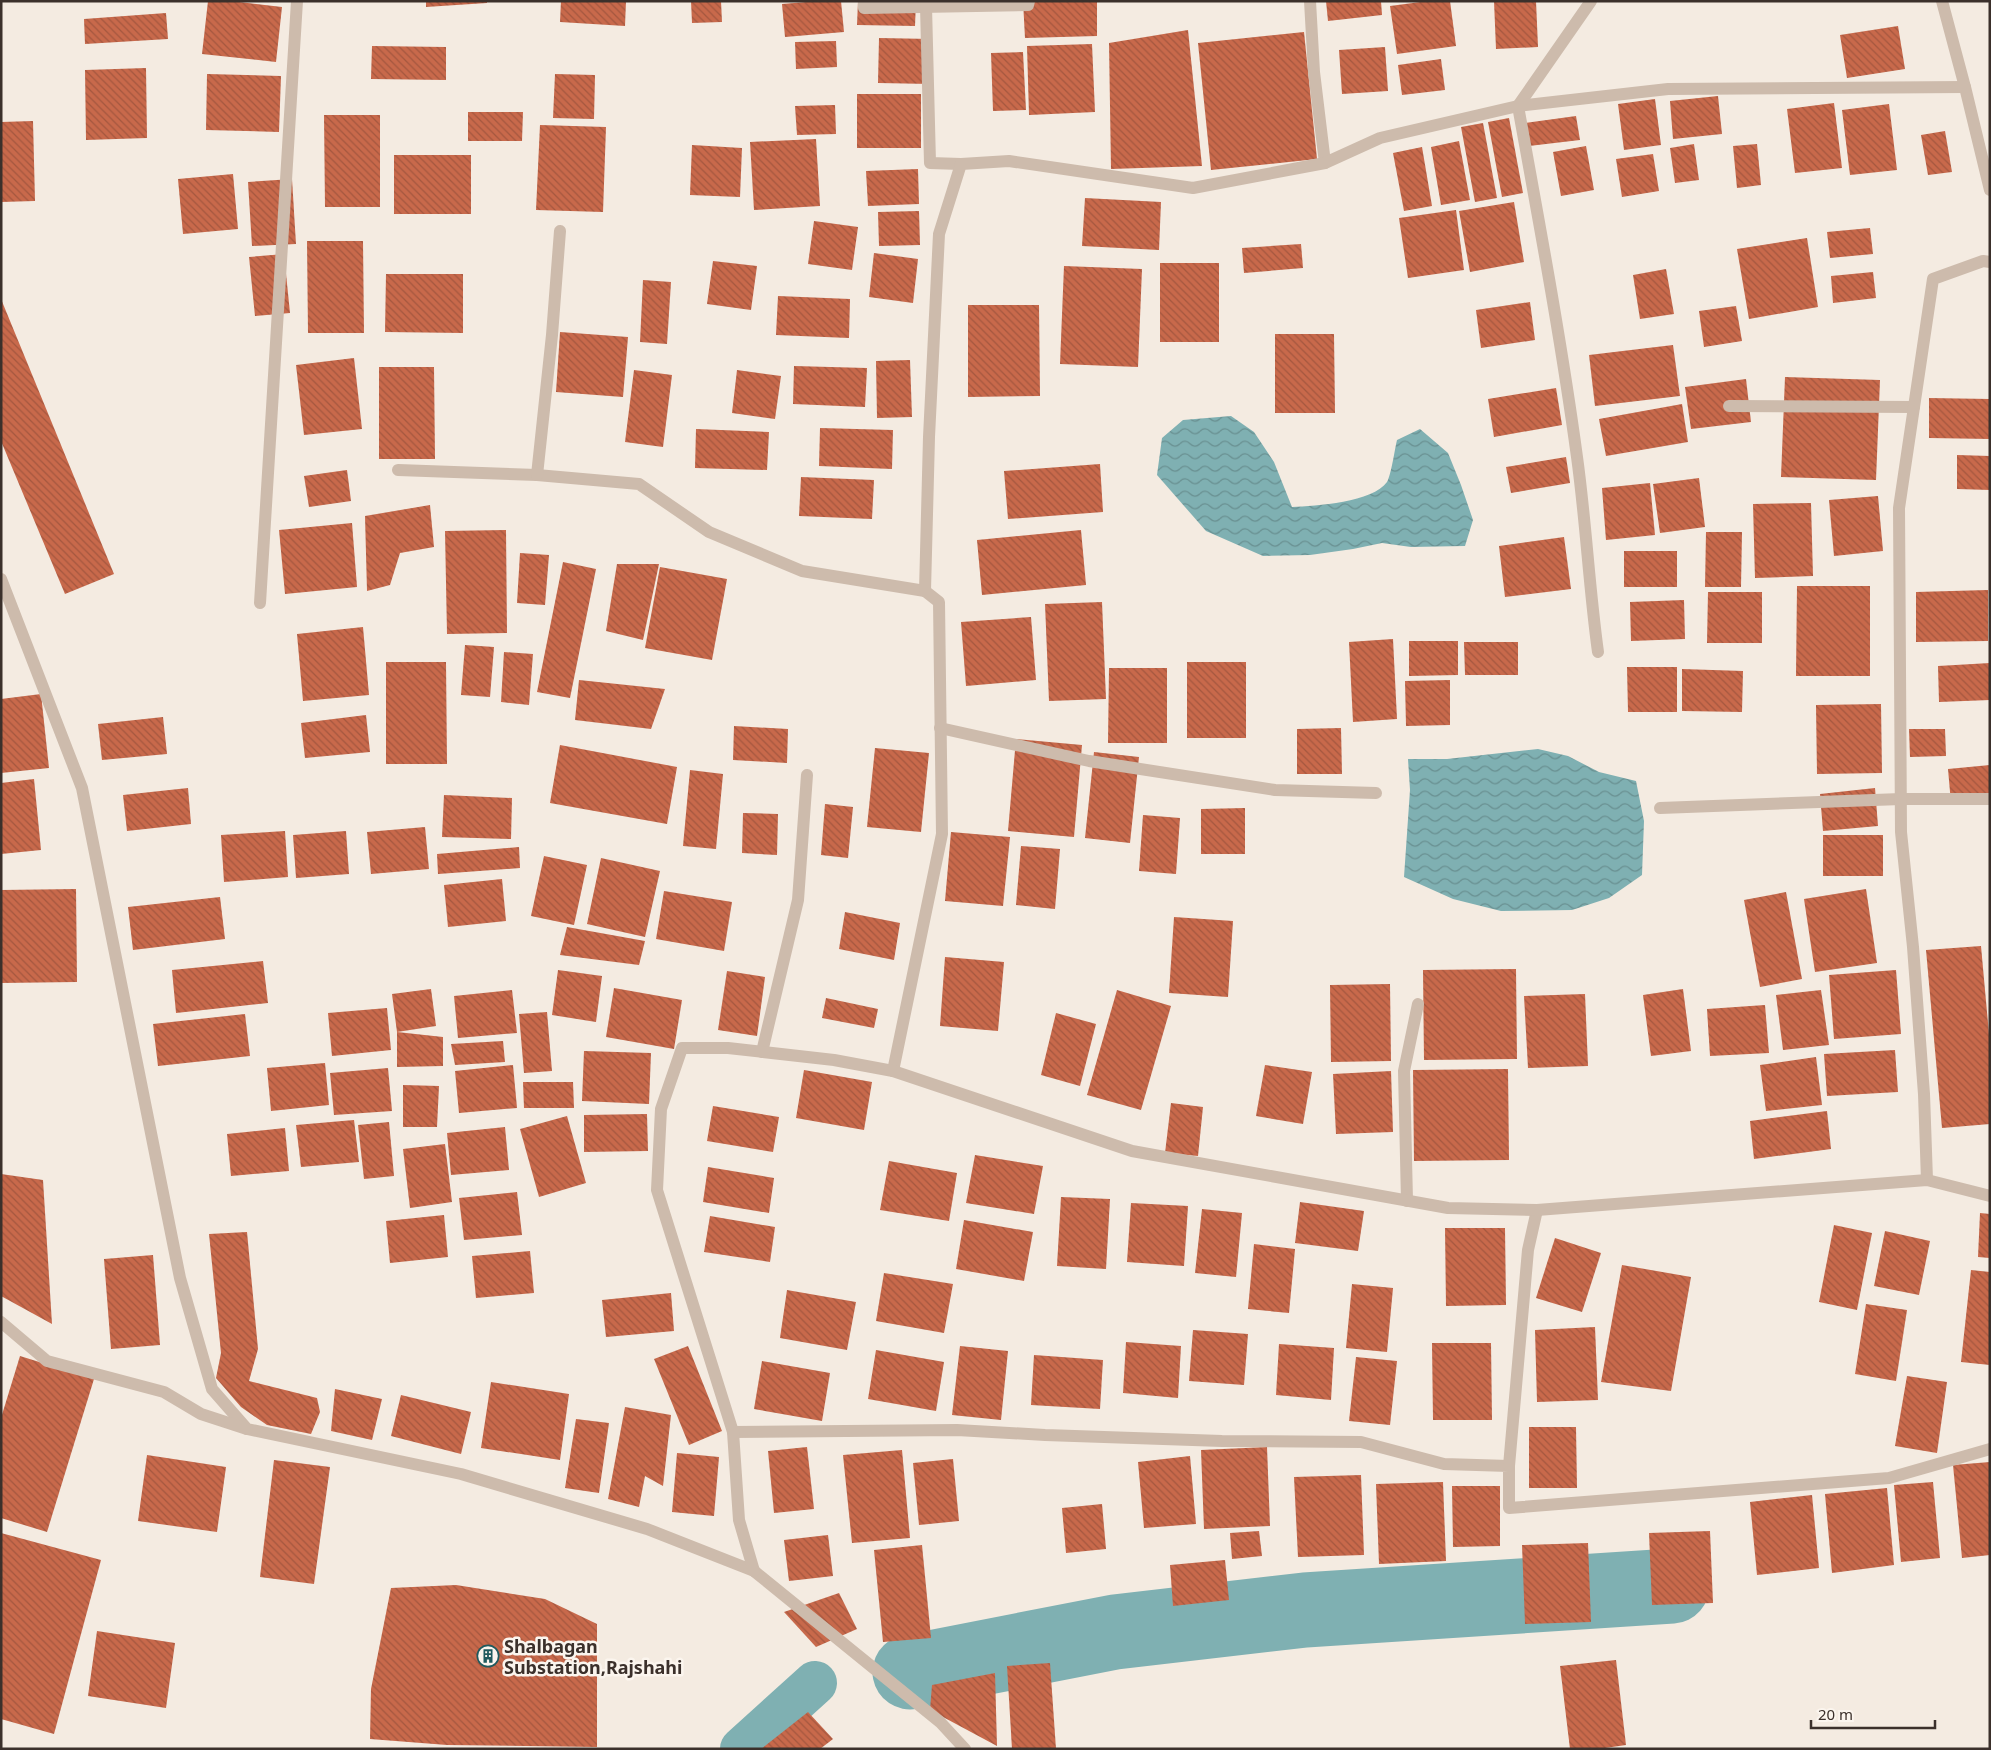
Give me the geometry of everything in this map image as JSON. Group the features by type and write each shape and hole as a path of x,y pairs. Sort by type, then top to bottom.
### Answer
{"street":[{"path":"260,603 296,1"},
{"path":"864,1 864,8 1028,5 1028,1"},
{"path":"1310,1 1314,72 1325,164"},
{"path":"1591,1 1518,106 1577,457 1590,593 1598,652"},
{"path":"1942,1 1966,87 1990,190"},
{"path":"926,6 930,163 961,164 1009,161 1193,188 1325,164 1380,138 1518,106 1668,89 1966,87"},
{"path":"925,591 929,437 939,234 961,164"},
{"path":"538,475 560,231"},
{"path":"1927,1180 1924,1094 1913,947 1901,832 1899,508 1933,279 1983,260 1990,262"},
{"path":"1729,406 1914,407"},
{"path":"398,470 538,475 639,484 709,532 802,571 925,591 939,602 942,834 893,1071"},
{"path":"1,579 82,788 186,1302 212,1389 247,1429"},
{"path":"940,728 1089,761 1275,790 1376,793"},
{"path":"762,1052 798,900 807,775"},
{"path":"1660,808 1901,799 1990,799"},
{"path":"1407,1201 1404,1071 1418,1004"},
{"path":"754,1571 738,1520 733,1432 657,1190 661,1109 682,1048 728,1048 834,1060 893,1071 1132,1152 1448,1208 1536,1210 1927,1180 1990,1196"},
{"path":"1536,1210 1528,1250 1509,1466 1509,1508 1890,1478 1990,1449"},
{"path":"1,1322 47,1361 164,1392 201,1414 247,1429 461,1474 647,1529 754,1571 940,1722 965,1749"},
{"path":"733,1432 957,1430 1212,1441 1361,1442 1444,1464 1509,1466"}],"water":[{"path":"1231,416 1254,432 1274,462 1292,507 1343,502 1380,489 1387,482 1397,440 1420,429 1448,453 1461,485 1473,520 1465,546 1411,547 1382,543 1310,555 1263,556 1206,531 1157,475 1162,438 1183,420"},
{"path":"1538,749 1568,756 1599,772 1636,781 1644,821 1642,875 1609,898 1572,910 1501,911 1453,899 1404,877 1410,790 1408,759 1447,759"}],"building":[{"path":"208,1 231,1 282,7 276,62 202,54"},
{"path":"426,1 487,1 487,3 426,7"},
{"path":"561,1 626,1 625,26 560,22"},
{"path":"691,1 721,1 722,22 692,23"},
{"path":"841,1 844,32 785,37 782,4"},
{"path":"858,1 916,1 915,26 857,25"},
{"path":"1023,1 1097,1 1097,36 1025,38"},
{"path":"1326,1 1381,1 1382,15 1328,21"},
{"path":"1428,1 1450,1 1456,46 1397,54 1390,6"},
{"path":"1494,1 1536,1 1538,47 1496,49"},
{"path":"166,13 168,39 85,44 84,19"},
{"path":"1898,26 1905,69 1847,78 1840,35"},
{"path":"1188,30 1202,166 1111,169 1109,43"},
{"path":"1304,32 1317,159 1211,170 1198,43"},
{"path":"879,38 932,39 931,84 878,83"},
{"path":"836,41 837,67 796,69 795,42"},
{"path":"1092,44 1095,112 1029,115 1027,46"},
{"path":"372,46 446,47 446,80 371,79"},
{"path":"1385,47 1388,91 1342,94 1339,50"},
{"path":"1023,52 1026,110 993,111 991,53"},
{"path":"1441,59 1445,90 1402,95 1398,65"},
{"path":"146,68 147,138 86,140 85,70"},
{"path":"207,74 281,76 279,132 206,130"},
{"path":"555,74 595,75 594,119 553,118"},
{"path":"857,94 921,94 921,148 857,148"},
{"path":"1718,96 1722,134 1673,139 1670,101"},
{"path":"1655,99 1661,145 1624,150 1618,104"},
{"path":"1834,103 1842,168 1795,173 1787,109"},
{"path":"1889,104 1897,170 1850,175 1842,110"},
{"path":"835,105 836,134 797,135 795,106"},
{"path":"468,112 523,112 522,141 468,141"},
{"path":"324,115 380,115 380,207 325,207"},
{"path":"1576,116 1580,140 1529,146 1525,123"},
{"path":"1509,118 1523,193 1502,197 1488,122"},
{"path":"33,121 35,201 1,202 1,122"},
{"path":"1483,123 1497,198 1475,202 1461,127"},
{"path":"540,125 606,127 603,212 536,210"},
{"path":"1945,131 1952,172 1928,175 1921,135"},
{"path":"816,139 820,206 754,210 750,142"},
{"path":"1459,141 1470,200 1441,205 1431,147"},
{"path":"1694,144 1699,180 1675,183 1670,148"},
{"path":"1757,144 1761,185 1737,188 1733,146"},
{"path":"692,145 742,148 740,197 690,195"},
{"path":"1586,146 1594,190 1561,196 1553,152"},
{"path":"1422,147 1432,206 1404,211 1393,153"},
{"path":"1653,154 1659,191 1622,197 1616,159"},
{"path":"394,155 471,155 471,214 394,214"},
{"path":"918,169 919,204 868,206 866,171"},
{"path":"233,174 238,229 183,234 178,179"},
{"path":"292,179 296,244 252,246 248,182"},
{"path":"1085,198 1161,202 1159,250 1082,246"},
{"path":"1514,202 1524,262 1470,272 1459,211"},
{"path":"1456,210 1464,270 1408,278 1399,218"},
{"path":"919,211 920,245 879,246 878,212"},
{"path":"814,221 858,227 852,270 808,264"},
{"path":"1870,228 1873,254 1830,258 1827,232"},
{"path":"1807,238 1818,307 1749,319 1737,249"},
{"path":"307,241 363,241 364,333 308,333"},
{"path":"1301,244 1303,268 1244,273 1242,248"},
{"path":"874,253 918,259 913,303 869,297"},
{"path":"284,254 290,313 255,316 249,257"},
{"path":"713,261 757,266 751,310 707,304"},
{"path":"1160,263 1219,263 1219,342 1160,342"},
{"path":"1064,266 1142,269 1138,367 1060,364"},
{"path":"1666,269 1674,314 1640,319 1633,275"},
{"path":"1873,272 1876,298 1833,303 1831,276"},
{"path":"386,274 463,274 463,333 385,332"},
{"path":"643,280 671,282 667,344 640,342"},
{"path":"778,296 850,299 849,338 776,335"},
{"path":"1,299 114,574 65,594 1,441"},
{"path":"1530,302 1535,340 1481,348 1476,310"},
{"path":"968,305 1039,305 1040,396 968,397"},
{"path":"1736,306 1742,341 1704,347 1699,311"},
{"path":"560,332 628,337 623,397 556,392"},
{"path":"1275,334 1334,334 1335,413 1275,413"},
{"path":"1673,345 1680,396 1595,406 1589,355"},
{"path":"354,358 362,429 304,435 296,365"},
{"path":"910,360 912,417 877,418 876,361"},
{"path":"794,366 867,368 865,407 793,404"},
{"path":"379,367 434,367 435,459 379,459"},
{"path":"634,370 672,375 663,447 625,442"},
{"path":"737,370 781,376 775,419 732,413"},
{"path":"1785,377 1880,380 1876,480 1781,477"},
{"path":"1746,379 1751,422 1691,429 1685,387"},
{"path":"1556,388 1562,425 1494,437 1488,399"},
{"path":"1929,398 1990,399 1990,439 1929,438"},
{"path":"1682,404 1688,442 1606,456 1599,419"},
{"path":"820,428 893,430 892,469 819,466"},
{"path":"696,429 769,432 767,470 695,468"},
{"path":"1957,455 1990,456 1990,490 1957,489"},
{"path":"1566,457 1570,483 1511,493 1506,467"},
{"path":"1100,464 1103,512 1008,519 1004,471"},
{"path":"347,470 351,501 309,507 304,476"},
{"path":"801,477 874,480 872,519 799,516"},
{"path":"1699,478 1705,527 1660,533 1653,484"},
{"path":"1650,483 1655,535 1606,540 1602,488"},
{"path":"1878,496 1883,551 1834,556 1829,500"},
{"path":"1811,503 1813,576 1755,578 1753,504"},
{"path":"430,505 434,547 400,553 390,585 367,591 365,516"},
{"path":"352,523 357,587 285,594 279,530"},
{"path":"506,530 507,633 447,634 445,531"},
{"path":"1081,530 1086,585 982,595 977,540"},
{"path":"1706,532 1742,532 1741,587 1705,587"},
{"path":"1564,537 1571,589 1505,597 1499,546"},
{"path":"1624,551 1677,551 1677,587 1624,587"},
{"path":"520,553 549,555 545,605 517,603"},
{"path":"563,562 596,569 570,698 537,692"},
{"path":"617,564 659,564 643,640 606,631"},
{"path":"660,567 727,579 712,660 645,648"},
{"path":"1797,586 1870,586 1870,676 1796,676"},
{"path":"1988,590 1988,641 1916,642 1916,592"},
{"path":"1708,592 1762,592 1762,643 1707,643"},
{"path":"1684,600 1685,639 1631,641 1630,602"},
{"path":"1102,602 1106,699 1049,701 1045,604"},
{"path":"1031,617 1036,680 966,686 961,622"},
{"path":"363,627 369,695 303,701 297,634"},
{"path":"1393,639 1397,719 1353,722 1349,642"},
{"path":"1409,641 1458,641 1458,675 1409,676"},
{"path":"1464,642 1518,642 1518,675 1465,675"},
{"path":"465,645 494,647 490,697 461,695"},
{"path":"504,652 533,654 529,705 501,702"},
{"path":"386,662 446,662 447,764 386,764"},
{"path":"1187,662 1246,662 1246,738 1187,738"},
{"path":"1990,663 1990,700 1939,702 1938,666"},
{"path":"1627,667 1677,667 1677,712 1628,712"},
{"path":"1109,668 1167,668 1167,743 1108,743"},
{"path":"1682,669 1743,671 1742,712 1682,711"},
{"path":"579,680 665,689 651,729 575,720"},
{"path":"1450,680 1450,725 1406,726 1405,681"},
{"path":"41,694 49,768 1,773 1,699"},
{"path":"1881,704 1882,773 1817,774 1816,705"},
{"path":"366,715 370,752 305,758 301,723"},
{"path":"163,717 167,754 102,760 98,724"},
{"path":"734,726 788,729 787,763 733,760"},
{"path":"1341,728 1342,774 1297,774 1297,729"},
{"path":"1909,729 1945,729 1946,756 1910,757"},
{"path":"1016,739 1082,745 1074,837 1008,831"},
{"path":"560,745 677,767 667,824 550,803"},
{"path":"875,748 929,753 921,832 867,827"},
{"path":"1094,752 1139,757 1130,843 1085,838"},
{"path":"1990,765 1990,799 1951,803 1948,769"},
{"path":"690,770 723,774 716,849 683,846"},
{"path":"34,779 41,850 1,854 1,783"},
{"path":"188,788 191,824 127,831 123,795"},
{"path":"1875,788 1878,826 1823,831 1820,794"},
{"path":"444,795 512,798 511,839 442,837"},
{"path":"825,804 853,807 848,858 821,855"},
{"path":"1245,808 1245,854 1201,854 1201,809"},
{"path":"743,813 778,814 777,855 742,853"},
{"path":"1143,815 1180,818 1176,874 1139,871"},
{"path":"425,827 429,869 371,874 367,832"},
{"path":"285,831 288,877 224,882 221,835"},
{"path":"346,831 349,874 296,878 293,835"},
{"path":"951,832 1010,837 1003,906 945,901"},
{"path":"1823,835 1883,835 1883,876 1823,876"},
{"path":"1021,846 1060,849 1055,909 1016,905"},
{"path":"519,847 520,868 438,874 437,854"},
{"path":"544,856 587,865 574,925 531,916"},
{"path":"601,858 660,871 645,937 587,924"},
{"path":"502,879 506,921 448,927 444,885"},
{"path":"76,889 77,982 1,983 1,890"},
{"path":"1866,889 1877,963 1815,972 1804,899"},
{"path":"664,891 732,902 724,951 656,939"},
{"path":"1786,892 1802,979 1760,987 1744,900"},
{"path":"220,897 225,939 133,950 128,907"},
{"path":"845,912 900,923 894,960 839,949"},
{"path":"1174,917 1233,921 1228,997 1169,993"},
{"path":"567,927 645,941 639,965 560,955"},
{"path":"1981,946 1990,1045 1990,1124 1942,1128 1926,950"},
{"path":"945,957 1004,962 998,1031 940,1026"},
{"path":"263,961 268,1003 176,1013 172,970"},
{"path":"1516,969 1517,1059 1424,1060 1423,970"},
{"path":"558,970 602,976 596,1022 552,1015"},
{"path":"1896,970 1901,1034 1834,1039 1829,975"},
{"path":"727,971 765,977 757,1036 718,1030"},
{"path":"1390,984 1391,1061 1331,1062 1330,985"},
{"path":"614,988 682,1000 674,1049 606,1037"},
{"path":"431,989 436,1026 397,1032 392,994"},
{"path":"1683,989 1691,1051 1651,1056 1643,995"},
{"path":"512,990 517,1033 458,1038 454,996"},
{"path":"1117,990 1171,1006 1141,1110 1087,1095"},
{"path":"1821,990 1829,1045 1783,1050 1776,995"},
{"path":"1585,994 1588,1066 1528,1068 1524,996"},
{"path":"826,998 878,1009 874,1028 822,1018"},
{"path":"1765,1005 1769,1053 1710,1056 1707,1009"},
{"path":"387,1008 391,1050 332,1056 328,1013"},
{"path":"547,1012 552,1071 524,1073 519,1014"},
{"path":"1056,1013 1096,1024 1080,1086 1041,1075"},
{"path":"245,1014 250,1056 158,1066 153,1024"},
{"path":"397,1032 443,1037 443,1066 397,1067"},
{"path":"503,1041 505,1062 455,1065 451,1044"},
{"path":"1895,1050 1898,1092 1827,1096 1824,1054"},
{"path":"584,1051 651,1053 649,1104 582,1101"},
{"path":"1816,1057 1822,1105 1766,1111 1760,1065"},
{"path":"325,1063 329,1105 271,1111 267,1068"},
{"path":"513,1065 517,1108 459,1113 455,1071"},
{"path":"1265,1065 1312,1072 1303,1124 1256,1116"},
{"path":"388,1068 392,1111 334,1115 330,1073"},
{"path":"1508,1069 1509,1160 1414,1161 1413,1070"},
{"path":"804,1070 872,1082 864,1130 796,1118"},
{"path":"1391,1071 1393,1132 1336,1134 1333,1074"},
{"path":"523,1082 573,1082 574,1108 524,1108"},
{"path":"403,1085 439,1086 437,1127 403,1127"},
{"path":"1171,1103 1203,1107 1198,1156 1165,1153"},
{"path":"713,1106 779,1117 773,1152 707,1141"},
{"path":"1827,1111 1831,1149 1754,1159 1750,1121"},
{"path":"647,1114 648,1151 584,1152 584,1115"},
{"path":"567,1116 586,1183 539,1197 520,1129"},
{"path":"354,1120 359,1162 301,1167 296,1125"},
{"path":"389,1122 394,1176 364,1179 358,1125"},
{"path":"505,1127 509,1170 451,1175 447,1133"},
{"path":"285,1128 289,1171 231,1176 227,1134"},
{"path":"445,1144 452,1202 410,1208 403,1149"},
{"path":"975,1155 1043,1166 1034,1214 966,1203"},
{"path":"889,1161 957,1173 949,1221 880,1210"},
{"path":"708,1167 774,1178 769,1213 703,1202"},
{"path":"1,1174 43,1180 52,1324 1,1296"},
{"path":"517,1192 522,1235 464,1240 459,1198"},
{"path":"1061,1197 1110,1199 1106,1269 1057,1266"},
{"path":"1300,1202 1364,1211 1358,1251 1295,1243"},
{"path":"1131,1203 1188,1206 1184,1266 1127,1262"},
{"path":"1202,1209 1242,1213 1236,1277 1195,1273"},
{"path":"1980,1213 1990,1214 1990,1258 1978,1257"},
{"path":"444,1215 448,1257 390,1263 386,1221"},
{"path":"710,1216 775,1227 770,1262 704,1252"},
{"path":"964,1220 1033,1232 1024,1281 956,1269"},
{"path":"1834,1225 1872,1233 1857,1310 1819,1302"},
{"path":"1445,1228 1505,1228 1506,1305 1446,1306"},
{"path":"1885,1231 1930,1241 1919,1295 1874,1286"},
{"path":"247,1232 258,1349 249,1381 317,1398 320,1412 311,1434 267,1425 241,1407 216,1378 221,1353 209,1234"},
{"path":"1555,1238 1601,1253 1582,1312 1536,1298"},
{"path":"1254,1244 1295,1249 1289,1313 1248,1309"},
{"path":"530,1251 534,1293 476,1298 472,1256"},
{"path":"153,1255 160,1345 111,1349 104,1259"},
{"path":"1622,1265 1691,1277 1671,1391 1601,1382"},
{"path":"1971,1270 1990,1272 1990,1365 1961,1362"},
{"path":"884,1273 953,1284 944,1333 876,1321"},
{"path":"1352,1284 1393,1288 1387,1352 1346,1348"},
{"path":"787,1290 856,1302 847,1350 780,1338"},
{"path":"671,1293 674,1331 606,1337 602,1300"},
{"path":"1866,1304 1907,1310 1896,1381 1855,1374"},
{"path":"1595,1327 1598,1400 1537,1402 1535,1330"},
{"path":"1193,1330 1248,1334 1244,1385 1189,1381"},
{"path":"1126,1342 1181,1346 1178,1398 1123,1393"},
{"path":"1432,1343 1491,1343 1492,1420 1433,1420"},
{"path":"1279,1344 1334,1348 1331,1400 1276,1395"},
{"path":"688,1346 722,1431 689,1445 654,1359"},
{"path":"960,1346 1008,1351 1001,1420 952,1415"},
{"path":"876,1350 944,1362 936,1411 868,1399"},
{"path":"1034,1355 1103,1360 1100,1409 1031,1405"},
{"path":"20,1356 94,1379 47,1532 1,1518 1,1418"},
{"path":"1356,1357 1397,1361 1390,1425 1349,1421"},
{"path":"762,1361 830,1373 822,1421 754,1409"},
{"path":"1907,1376 1947,1382 1937,1453 1895,1446"},
{"path":"491,1382 569,1394 560,1460 481,1448"},
{"path":"335,1389 382,1399 372,1440 331,1431"},
{"path":"401,1395 471,1412 461,1454 391,1436"},
{"path":"625,1407 671,1415 663,1486 645,1476 639,1507 608,1499"},
{"path":"576,1419 609,1423 599,1493 565,1488"},
{"path":"1529,1427 1576,1427 1577,1488 1529,1488"},
{"path":"807,1447 814,1509 774,1513 768,1451"},
{"path":"1267,1447 1270,1526 1204,1529 1201,1450"},
{"path":"902,1450 910,1538 852,1543 843,1455"},
{"path":"677,1453 719,1457 714,1516 672,1512"},
{"path":"147,1455 226,1467 217,1532 138,1521"},
{"path":"1190,1456 1196,1524 1144,1528 1138,1462"},
{"path":"953,1459 959,1521 919,1525 913,1463"},
{"path":"274,1460 330,1467 314,1584 260,1577"},
{"path":"1990,1462 1990,1555 1962,1558 1953,1465"},
{"path":"1361,1475 1364,1555 1298,1557 1294,1477"},
{"path":"1443,1482 1446,1561 1379,1564 1376,1484"},
{"path":"1933,1482 1940,1558 1901,1562 1894,1485"},
{"path":"1452,1486 1500,1486 1500,1546 1453,1547"},
{"path":"1887,1488 1894,1565 1832,1573 1825,1494"},
{"path":"1812,1495 1819,1568 1757,1575 1750,1502"},
{"path":"1102,1504 1106,1549 1066,1553 1062,1508"},
{"path":"1259,1531 1262,1556 1232,1559 1230,1533"},
{"path":"1710,1531 1713,1603 1652,1605 1649,1533"},
{"path":"1,1533 101,1560 54,1734 1,1719"},
{"path":"828,1535 833,1576 789,1581 784,1540"},
{"path":"1588,1543 1591,1622 1525,1624 1522,1545"},
{"path":"922,1545 931,1638 883,1642 874,1550"},
{"path":"1225,1560 1229,1600 1173,1606 1170,1565"},
{"name":"Shalbagan Substation,Rajshahi","path":"456,1585 545,1599 597,1624 597,1747 447,1745 370,1739 371,1689 391,1588"},
{"path":"839,1593 857,1629 816,1647 784,1612"},
{"path":"97,1631 175,1643 166,1708 88,1696"},
{"path":"1616,1660 1626,1745 1598,1749 1570,1749 1560,1666"},
{"path":"1050,1663 1056,1749 1012,1749 1007,1666"},
{"path":"995,1673 997,1746 930,1710 932,1685"},
{"path":"808,1712 833,1739 820,1749 761,1749"}],"waterway":[{"path":"910,1672 1115,1632 1305,1610 1672,1586"},
{"path":"742,1749 815,1683"}],"place":[{"name":"Shalbagan Substation,Rajshahi","path":"488,1656"}]}
